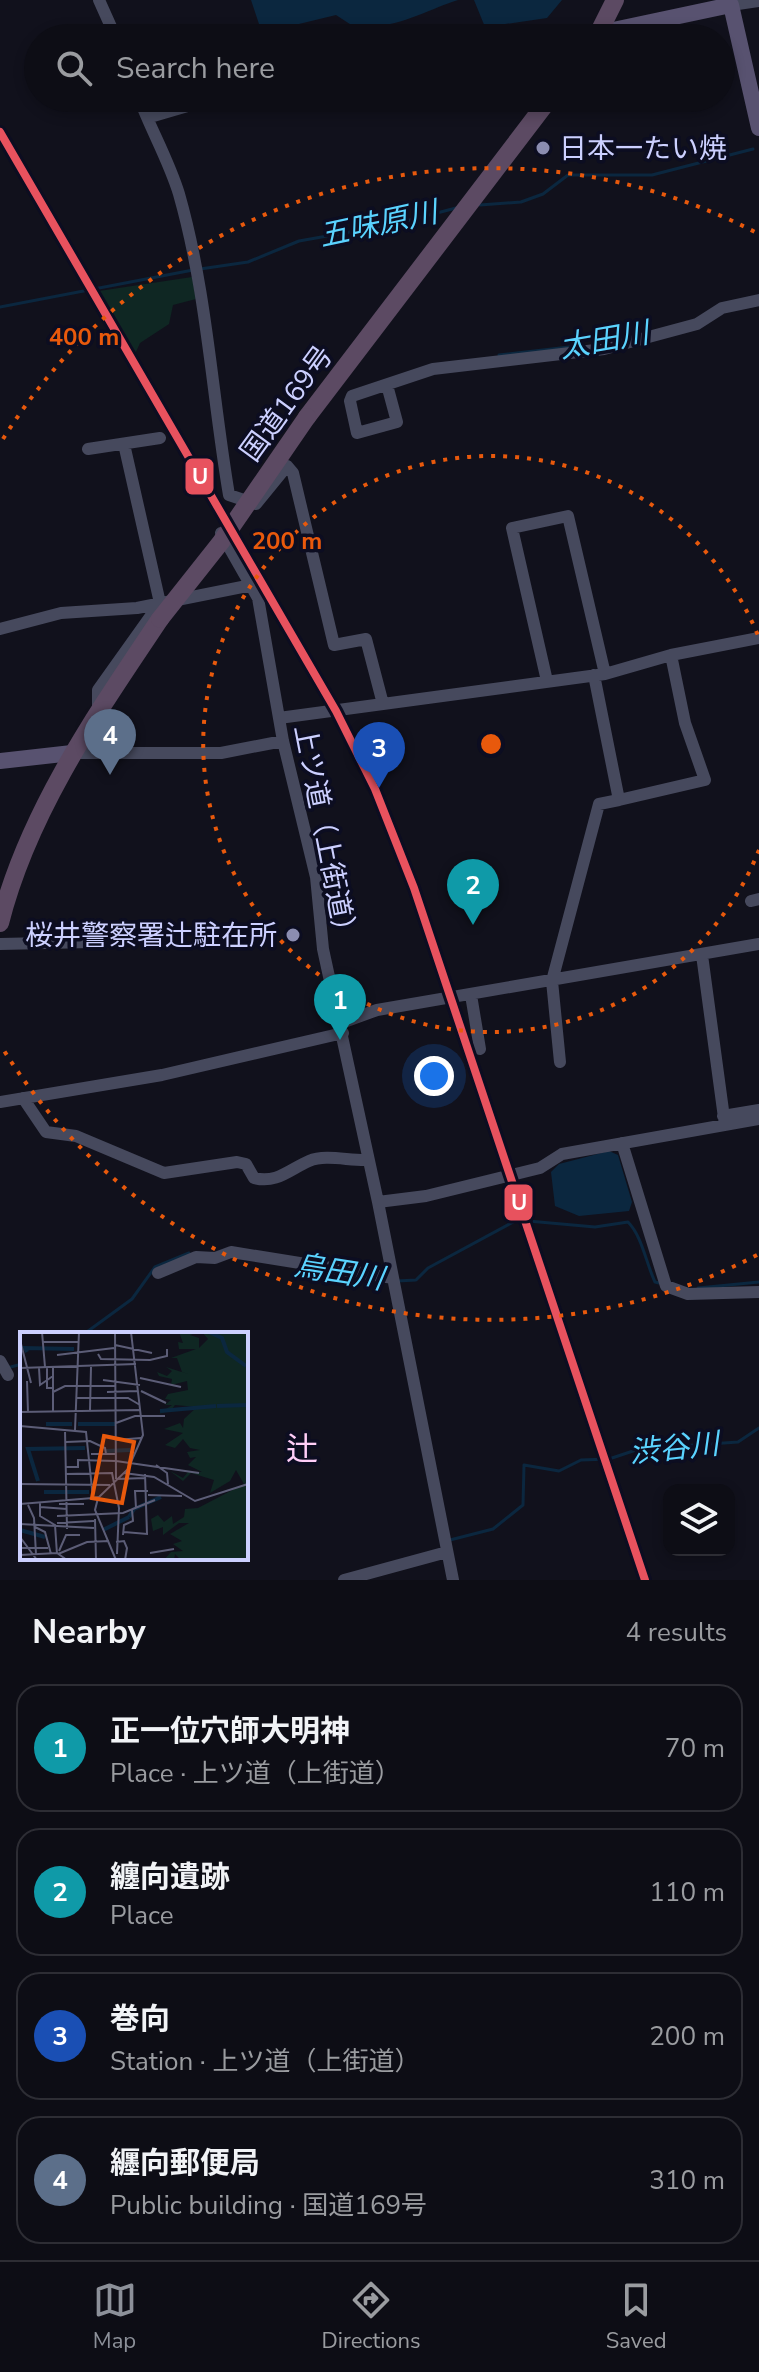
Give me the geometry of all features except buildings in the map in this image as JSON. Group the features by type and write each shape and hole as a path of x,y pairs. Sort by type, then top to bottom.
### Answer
{"highway":[{"path":"604,24 615,0"},
{"name":"国道169号","path":"0,923 8,872 72,753 160,611 221,542 307,417 539,112"}],"main road":[{"path":"649,24 731,5 759,128"},
{"path":"0,761 72,753"}],"street":[{"path":"99,0 110,24"},
{"path":"731,5 759,1"},
{"path":"147,112 179,194 203,306 229,495 256,504 287,466 293,473 334,645 366,639 383,704"},
{"path":"150,117 167,112"},
{"path":"387,385 397,422 357,433 350,401 352,396 433,369 604,349 697,324 722,308 759,300"},
{"path":"88,449 160,438"},
{"path":"124,444 160,611"},
{"path":"547,681 512,528 568,516 599,675 619,800"},
{"name":"上ツ道（上街道）","path":"219,530 258,598 283,741 316,877 323,949 378,1202 453,1580"},
{"path":"0,629 61,613 160,611 252,585"},
{"path":"279,718 599,675 671,655 759,638"},
{"path":"560,1062 552,981 599,804 705,780 685,723 671,655"},
{"path":"72,753 221,753 283,741"},
{"path":"0,944 91,942"},
{"path":"0,1102 162,1075 342,1028 377,1010 759,944"},
{"path":"702,955 724,1121"},
{"path":"471,995 480,1049"},
{"path":"23,1098 46,1132 76,1136 164,1173 237,1162 246,1164 254,1178 262,1180 292,1172 315,1159 368,1160"},
{"path":"378,1202 426,1196 510,1176 540,1168 562,1154 724,1121 759,1110"},
{"path":"724,1121 759,1119"},
{"path":"622,1143 666,1286 688,1294 759,1292"},
{"path":"158,1273 196,1257 215,1258 231,1252 393,1278"},
{"path":"0,1361 8,1375"},
{"path":"344,1580 447,1552"}],"green space":[{"path":"192,277 196,299 173,305 169,324 140,343 135,354 99,291"}],"water":[{"path":"251,0 458,0 388,24 350,24 336,15 299,24 259,24"},
{"path":"474,0 562,0 547,18 484,24"},
{"path":"609,1151 618,1155 632,1202 629,1211 579,1216 555,1206 551,1172 559,1164"}],"waterway":[{"name":"五味原川","path":"480,205 521,202 543,194 568,175 652,175 753,149"},
{"name":"五味原川","path":"200,269 248,262 299,241 395,224 456,208"},
{"name":"五味原川","path":"0,307 193,270"},
{"name":"太田川","path":"499,355 578,346"},
{"name":"烏田川","path":"397,1281 416,1280 428,1268 517,1220 595,1227 628,1222 640,1242 655,1282 659,1283"},
{"name":"烏田川","path":"87,1332 132,1299 155,1267 189,1253"},
{"name":"烏田川","path":"698,1288 759,1282"},
{"name":"烏田川","path":"7,1368 20,1365"},
{"name":"渋谷川","path":"450,1540 493,1529 523,1505 524,1465 559,1471 581,1460 609,1459 639,1449 738,1442 759,1428"}],"transit line":[{"name":"U","path":"0,132 336,711 375,789 414,888 645,1580"}],"place":[{"name":"日本一たい焼","path":"543,148"},
{"name":"纒向郵便局","path":"110,775"},
{"name":"巻向","path":"379,788"},
{"name":"纏向遺跡","path":"473,925"},
{"name":"桜井警察署辻駐在所","path":"293,935"},
{"name":"正一位穴師大明神","path":"340,1040"}],"district":[{"name":"辻","path":"302,1449"}]}
